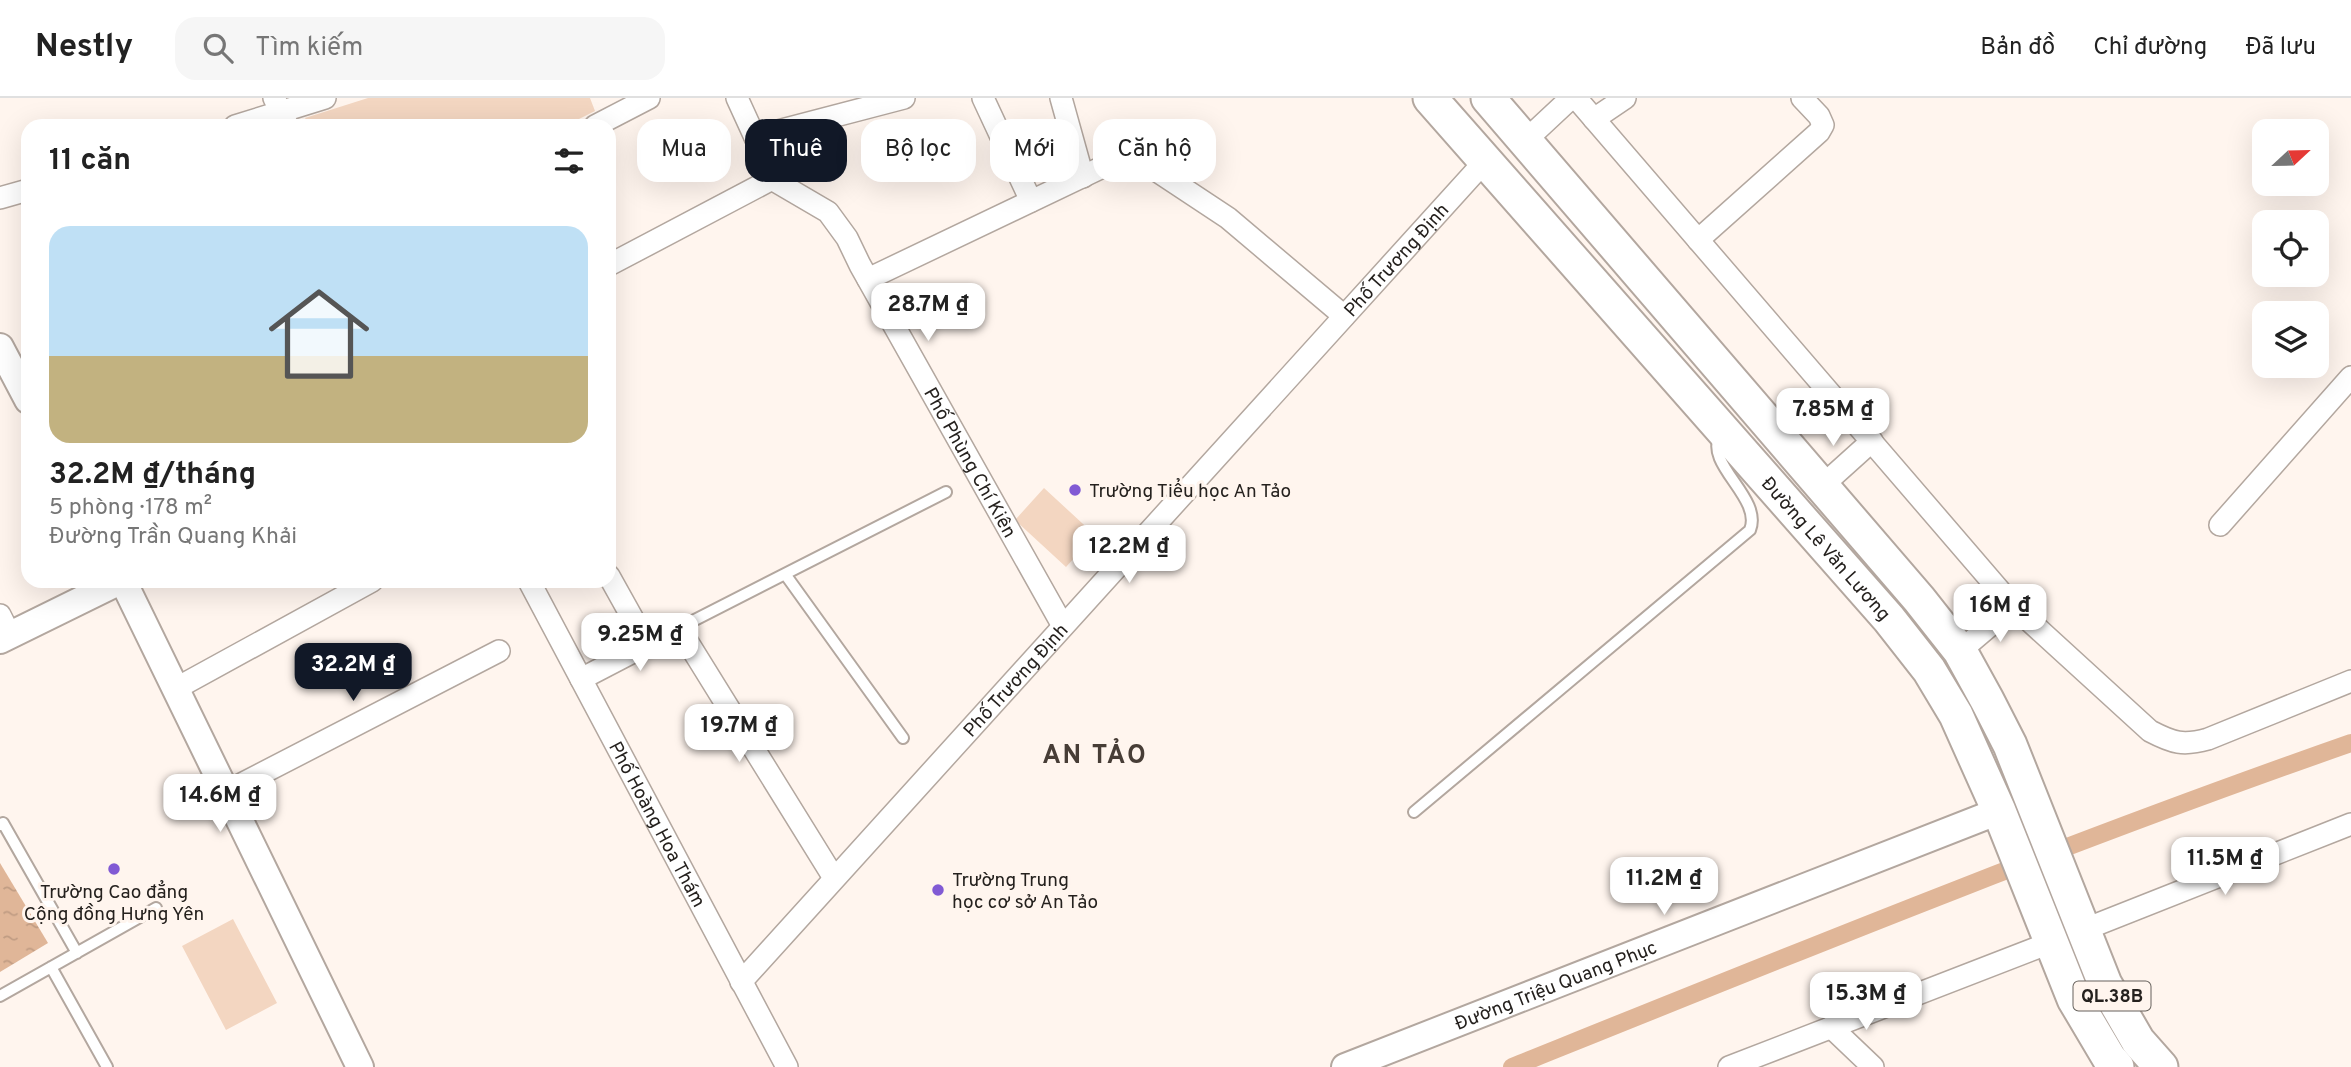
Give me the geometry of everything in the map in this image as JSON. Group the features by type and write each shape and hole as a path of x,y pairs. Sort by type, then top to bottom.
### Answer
{"highway":[{"name":"Đường Lê Văn Lương","path":"1430,98 1889,619 1928,670 1956,715 2002,820 2074,999 2117,1067"},
{"name":"Đường Lê Văn Lương","path":"1488,98 1919,599 1960,651 2010,745 2105,984 2138,1041 2161,1067"}],"street":[{"path":"258,119 325,98"},
{"path":"608,119 649,98"},
{"path":"737,98 747,119"},
{"path":"824,119 904,98"},
{"path":"983,98 1031,201"},
{"path":"1061,98 1083,177"},
{"path":"1525,141 1574,98 2013,606 2150,731 2170,741 2188,744 2208,739 2351,681"},
{"path":"1594,119 1625,98"},
{"path":"1698,240 1819,132 1823,125 1802,98"},
{"name":"Phố Trương Định","path":"741,982 1485,161"},
{"path":"868,279 1111,163 1129,163 1157,171 1228,218 1344,316"},
{"path":"616,261 766,182"},
{"name":"Phố Phùng Chí Kiên","path":"777,182 828,212 847,238 1063,626"},
{"path":"0,198 21,192"},
{"path":"0,347 21,387"},
{"path":"2220,525 2351,377"},
{"path":"1822,486 1871,441"},
{"path":"3,630 104,588"},
{"path":"124,588 360,1067"},
{"path":"175,689 359,588"},
{"name":"Phố Hoàng Hoa Thám","path":"533,588 787,1067"},
{"path":"616,588 648,646"},
{"path":"1960,651 2013,606"},
{"path":"581,679 680,628 834,878"},
{"path":"226,792 499,650"},
{"name":"Đường Triệu Quang Phục","path":"1346,1067 2002,820"},
{"path":"2081,924 2351,824"},
{"path":"1729,1067 1831,1027 2048,933"},
{"path":"1831,1027 1873,1067"}],"lane":[{"path":"1414,812 1750,530 1753,524 1746,500 1717,454 1717,441 1723,431"},
{"path":"680,628 946,492"},
{"path":"785,574 903,738"},
{"path":"0,825 3,823 77,953"},
{"path":"0,996 156,908"},
{"path":"51,967 107,1067"}],"shaded area":[{"path":"368,98 590,98 595,111 579,119 305,118"},
{"path":"1044,488 1095,535 1066,567 1015,520"},
{"path":"233,919 277,1003 226,1030 182,946"}],"water":[{"path":"0,863 48,943 0,972"}],"waterway":[{"path":"1512,1067 2034,859 2351,743"}],"place":[{"name":"Trường Tiểu học An Tảo","path":"1075,490"},
{"name":"Trường Cao đẳng Cộng đồng Hưng Yên","path":"114,869"},
{"name":"Trường Trung học cơ sở An Tảo","path":"938,890"}],"district":[{"name":"AN TẢO","path":"1095,754"}]}
